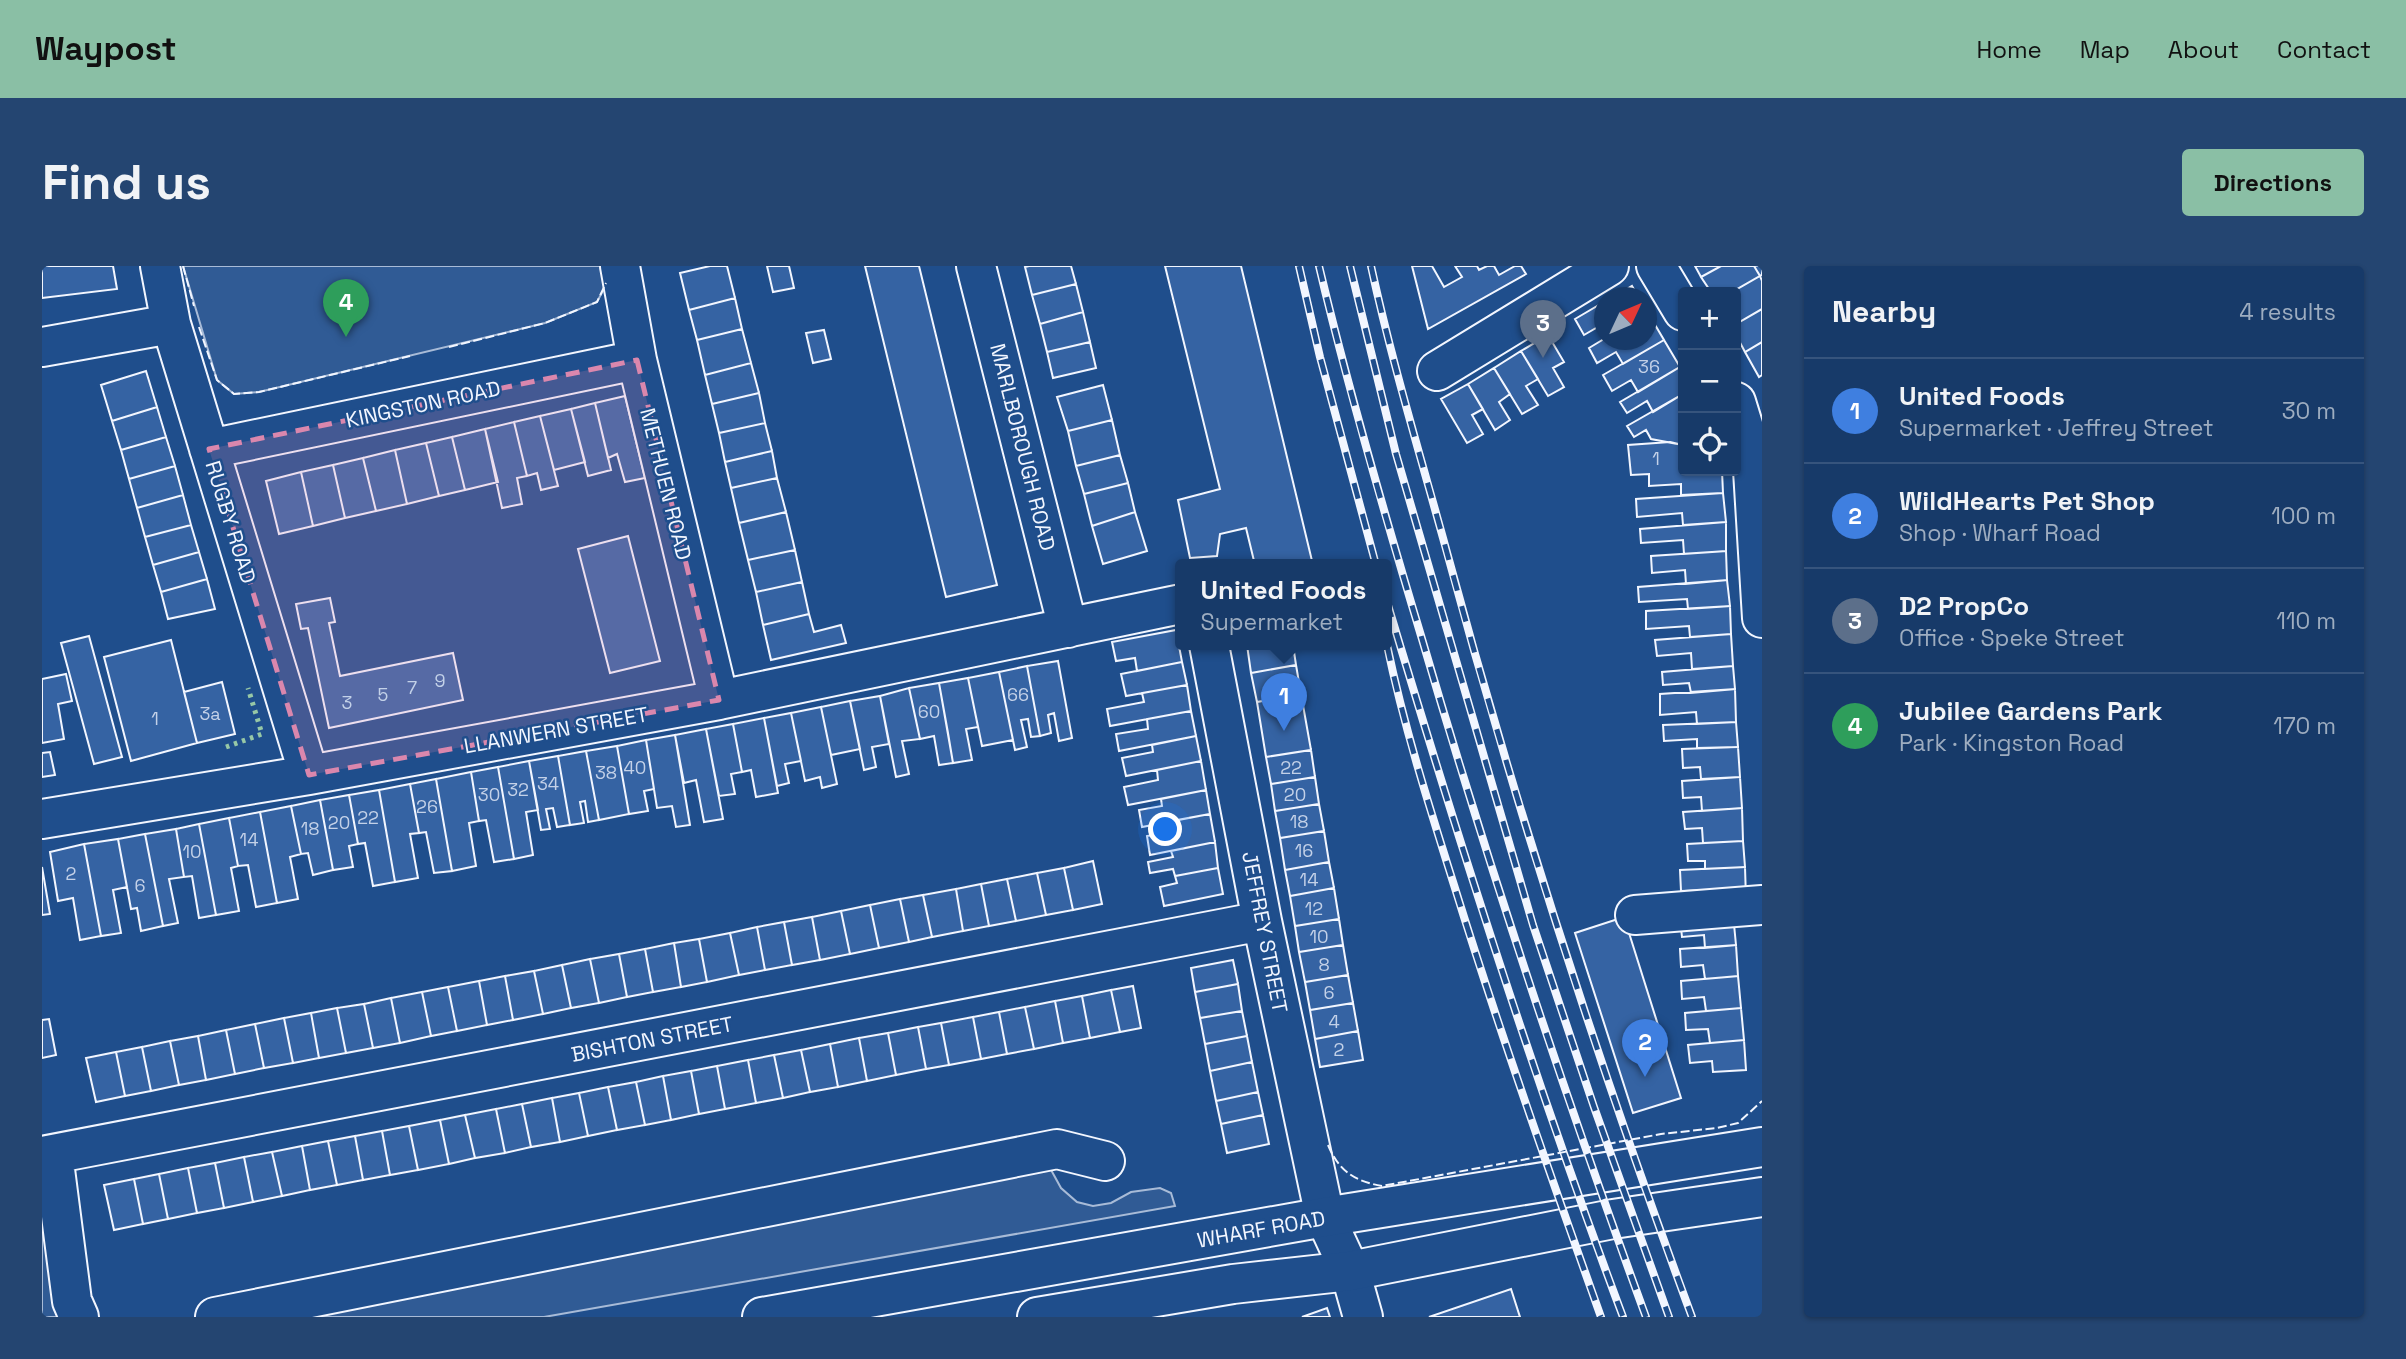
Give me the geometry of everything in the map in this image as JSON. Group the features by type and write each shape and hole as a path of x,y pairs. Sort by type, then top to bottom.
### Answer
{"street":[{"name":"RUGBY ROAD","path":"160,266 171,324 309,775"},
{"name":"METHUEN ROAD","path":"620,266 637,360 719,700"},
{"name":"MARLBOROUGH ROAD","path":"976,266 1069,628"},
{"path":"1437,371 1609,266"},
{"path":"1656,266 1678,303"},
{"path":"42,347 171,324"},
{"name":"KINGSTON ROAD","path":"209,449 637,360"},
{"path":"1740,413 1757,454 1762,618"},
{"path":"1069,628 1175,605"},
{"name":"LLANWERN STREET","path":"42,818 309,775 719,700 1069,628"},
{"name":"JEFFREY STREET","path":"1210,650 1262,921 1325,1217 1350,1271 1363,1317"},
{"path":"1635,915 1762,905"},
{"name":"BISHTON STREET","path":"47,1155 1262,921"},
{"name":"WHARF ROAD","path":"762,1317 1325,1217 1762,1147"},
{"path":"215,1317 1057,1149 1105,1161"},
{"path":"47,1155 72,1301 79,1317"},
{"path":"1037,1317 1233,1284 1350,1271 1613,1219 1762,1196"}],"highlighted area":[{"path":"637,360 719,700 309,775 209,449"}],"shaded area":[{"path":"183,266 605,266 606,285 597,302 545,323 259,392 234,394 217,380"},
{"path":"1050,1168 1061,1188 1077,1202 1093,1206 1111,1203 1131,1192 1160,1188 1171,1193 1175,1206 544,1317 281,1317"},
{"path":"42,1216 62,1317 42,1317"}],"building":[{"path":"42,266 113,266 117,289 42,298"},
{"path":"710,266 727,266 735,298 689,310 680,273"},
{"path":"767,266 789,266 794,288 773,292"},
{"path":"865,266 919,266 997,585 946,597"},
{"path":"1071,266 1076,284 1032,295 1025,267"},
{"path":"1165,266 1241,266 1312,559 1254,559 1246,528 1220,534 1217,556 1190,558 1178,500 1220,489"},
{"path":"1412,266 1432,266 1444,287 1462,277 1455,266 1477,266 1479,270 1494,266 1499,275 1515,266 1521,266 1526,274 1428,329"},
{"path":"1695,266 1721,266 1701,277"},
{"path":"1721,266 1754,266 1760,276 1741,287 1708,287 1701,277"},
{"path":"1754,266 1762,266 1762,275 1760,276"},
{"path":"1760,276 1762,309 1741,321 1741,287"},
{"path":"1076,284 1083,312 1040,324 1032,295"},
{"path":"735,298 742,329 697,340 689,310"},
{"path":"1594,308 1594,329 1584,335 1575,319"},
{"path":"1762,309 1762,342 1745,352 1741,344 1741,321"},
{"path":"1083,312 1090,342 1047,352 1040,324"},
{"path":"1657,328 1664,340 1657,344"},
{"path":"742,329 751,363 705,375 697,340"},
{"path":"824,330 831,359 813,363 806,333"},
{"path":"1548,335 1564,362 1553,368 1564,387 1548,396 1521,351"},
{"path":"1664,340 1678,368 1638,392 1631,380 1612,391 1603,375 1647,350 1657,350 1657,344"},
{"path":"1090,342 1096,368 1053,378 1047,352"},
{"path":"1762,342 1762,375 1759,377 1745,352"},
{"path":"1594,345 1594,350 1647,350 1623,364 1616,352 1597,363 1589,348"},
{"path":"1521,351 1538,379 1526,386 1538,405 1522,414 1494,368"},
{"path":"751,363 759,393 712,404 705,375"},
{"path":"1494,368 1510,394 1499,402 1510,420 1495,430 1468,384"},
{"path":"1678,368 1678,397 1653,412 1647,401 1627,413 1620,402"},
{"path":"146,371 157,407 112,421 101,385"},
{"path":"1468,384 1483,409 1472,415 1483,434 1467,443 1441,399"},
{"path":"1103,385 1112,420 1068,431 1057,397"},
{"path":"759,393 765,423 719,433 712,404"},
{"path":"625,396 645,478 625,482 617,454 608,458 595,403"},
{"path":"1678,397 1678,444 1651,439 1646,430 1634,437 1627,426"},
{"path":"595,403 611,470 588,476 571,409"},
{"path":"157,407 166,437 121,450 112,421"},
{"path":"571,409 585,462 554,470 540,416"},
{"path":"540,416 558,486 541,490 537,473 527,476 514,422"},
{"path":"1112,420 1120,455 1076,466 1068,431"},
{"path":"514,422 527,476 517,478 522,504 502,508 485,429"},
{"path":"765,423 772,451 725,462 719,433"},
{"path":"485,429 498,482 465,490 452,437"},
{"path":"166,437 175,466 129,479 121,450"},
{"path":"452,437 465,490 439,496 426,443"},
{"path":"426,443 439,496 407,504 395,450"},
{"path":"1678,444 1678,476 1722,476 1723,493 1681,495 1681,484 1649,486 1649,474 1631,475 1628,445"},
{"path":"395,450 407,504 376,511 363,458"},
{"path":"772,451 777,478 731,488 725,462"},
{"path":"1120,455 1128,483 1084,494 1076,466"},
{"path":"363,458 376,511 345,518 333,465"},
{"path":"333,465 345,518 313,526 301,472"},
{"path":"175,466 183,495 137,508 129,479"},
{"path":"301,472 313,526 279,534 266,481"},
{"path":"777,478 786,512 739,523 731,488"},
{"path":"1128,483 1135,512 1092,526 1084,494"},
{"path":"1723,493 1726,522 1683,525 1682,513 1637,517 1636,499"},
{"path":"183,495 191,525 145,537 137,508"},
{"path":"786,512 795,550 748,560 739,523"},
{"path":"1135,512 1147,551 1103,564 1092,526"},
{"path":"1726,522 1726,551 1684,554 1683,540 1641,543 1640,529"},
{"path":"191,525 199,552 153,565 145,537"},
{"path":"628,536 660,661 610,673 578,549"},
{"path":"795,550 802,582 756,592 748,560"},
{"path":"1726,551 1727,580 1686,584 1685,570 1652,573 1651,556"},
{"path":"199,552 207,579 161,592 153,565"},
{"path":"207,579 215,609 168,619 161,592"},
{"path":"1727,580 1730,606 1688,609 1687,599 1639,602 1638,587"},
{"path":"802,582 809,614 763,625 756,592"},
{"path":"330,598 335,622 329,623 340,676 453,653 463,700 329,728 308,628 301,629 296,604"},
{"path":"1730,606 1731,634 1690,637 1689,626 1646,629 1646,611"},
{"path":"809,614 814,632 841,625 846,643 771,660 763,625"},
{"path":"1175,630 1175,650 1180,650 1182,662 1137,671 1135,658 1116,661 1112,642"},
{"path":"1731,634 1733,666 1692,669 1691,653 1657,656 1655,640"},
{"path":"89,636 122,757 94,764 61,643"},
{"path":"171,640 197,743 131,761 104,657"},
{"path":"1248,650 1294,650 1296,665 1251,673"},
{"path":"1058,661 1072,738 1059,741 1054,713 1048,715 1051,733 1040,736 1027,666"},
{"path":"1182,662 1187,685 1126,696 1121,674"},
{"path":"1296,665 1301,694 1257,702 1251,673"},
{"path":"1027,666 1040,736 1031,737 1028,719 1021,720 1027,747 1015,750 999,672"},
{"path":"1733,666 1735,689 1691,693 1689,683 1663,685 1662,672"},
{"path":"999,672 1013,740 982,746 968,678"},
{"path":"66,674 72,701 58,704 64,739 42,743 42,679"},
{"path":"968,678 978,727 966,729 972,760 953,763 939,683"},
{"path":"222,682 235,734 197,743 184,692"},
{"path":"939,683 953,763 939,765 934,736 920,739 909,688"},
{"path":"1187,685 1191,711 1110,726 1107,709 1144,702 1142,693"},
{"path":"909,688 920,739 902,741 909,774 896,777 880,696"},
{"path":"1735,689 1736,722 1697,724 1696,712 1660,715 1660,694"},
{"path":"1301,694 1311,750 1266,757 1257,702"},
{"path":"880,696 889,744 872,747 876,767 864,770 850,701"},
{"path":"850,701 860,749 831,755 821,707"},
{"path":"821,707 837,784 822,788 820,777 805,781 791,713"},
{"path":"1191,711 1196,736 1119,751 1116,734 1148,729 1147,719"},
{"path":"791,713 801,761 785,764 789,783 777,786 764,718"},
{"path":"764,718 778,793 756,797 751,770 742,772 733,724"},
{"path":"1736,722 1738,747 1697,748 1697,739 1664,741 1663,725"},
{"path":"733,724 742,772 731,774 735,794 719,796 706,729"},
{"path":"706,729 723,819 704,822 696,780 684,783 675,735"},
{"path":"675,735 690,825 676,827 672,806 657,808 646,740"},
{"path":"1196,736 1201,761 1126,776 1122,758 1153,752 1152,745"},
{"path":"646,740 654,789 644,791 648,811 629,814 617,746"},
{"path":"617,746 629,814 599,820 586,751"},
{"path":"1738,747 1740,777 1701,779 1700,767 1683,768 1682,749"},
{"path":"1311,750 1315,777 1271,784 1266,757"},
{"path":"586,751 599,820 588,822 585,801 580,802 584,823 570,825 558,756"},
{"path":"50,752 55,775 42,777 42,753"},
{"path":"558,756 570,825 557,827 553,808 546,809 550,829 541,830 529,761"},
{"path":"529,761 538,810 526,812 533,855 514,859 498,767"},
{"path":"1201,761 1206,790 1128,805 1124,787 1158,780 1157,770"},
{"path":"498,767 514,859 494,862 486,820 479,821 471,772"},
{"path":"471,772 479,821 469,823 476,866 452,871 436,779"},
{"path":"1315,777 1319,804 1275,811 1271,784"},
{"path":"1740,777 1742,808 1702,811 1701,797 1683,798 1682,781"},
{"path":"436,779 452,871 434,873 426,832 419,833 410,784"},
{"path":"410,784 419,833 410,834 418,878 395,882 379,790"},
{"path":"379,790 395,882 373,886 365,843 358,844 349,795"},
{"path":"1206,790 1210,814 1142,827 1139,810 1162,806 1161,799"},
{"path":"349,795 358,844 349,846 353,867 333,870 320,800"},
{"path":"320,800 333,870 313,875 308,853 301,854 291,806"},
{"path":"1319,804 1324,831 1280,838 1275,811"},
{"path":"291,806 301,854 290,857 298,899 277,903 260,812"},
{"path":"1742,808 1743,841 1703,843 1702,828 1685,829 1683,812"},
{"path":"260,812 277,903 256,907 248,865 238,866 229,818"},
{"path":"1210,814 1215,842 1150,855 1147,836 1168,832 1166,822"},
{"path":"229,818 238,866 231,868 239,911 216,915 199,824"},
{"path":"199,824 216,915 199,918 192,876 184,877 176,829"},
{"path":"176,829 184,877 169,879 178,923 163,926 145,834"},
{"path":"1324,831 1329,862 1285,870 1280,838"},
{"path":"145,834 163,926 141,931 137,908 131,909 118,839"},
{"path":"118,839 127,887 113,890 121,933 101,936 84,844"},
{"path":"1743,841 1745,867 1705,869 1705,861 1688,861 1687,844"},
{"path":"1215,842 1218,868 1175,876 1173,869 1150,873 1148,862 1173,857 1171,851"},
{"path":"84,844 101,936 80,940 73,898 58,901 50,852"},
{"path":"1093,861 1102,904 1073,910 1064,868"},
{"path":"1329,862 1334,888 1290,896 1285,870"},
{"path":"42,867 50,914 42,915"},
{"path":"1745,867 1746,899 1707,890 1681,891 1680,870"},
{"path":"1064,868 1073,910 1046,915 1037,873"},
{"path":"1218,868 1223,894 1164,906 1160,887 1177,883 1175,876"},
{"path":"1037,873 1046,915 1016,921 1007,879"},
{"path":"1007,879 1016,921 989,926 981,884"},
{"path":"981,884 989,926 963,931 956,889"},
{"path":"1334,888 1339,919 1295,926 1290,896"},
{"path":"956,889 963,931 932,937 923,895"},
{"path":"923,895 932,937 909,942 900,899"},
{"path":"900,899 909,942 879,948 870,905"},
{"path":"870,905 879,948 850,954 841,911"},
{"path":"841,911 850,954 820,960 812,917"},
{"path":"1733,914 1736,945 1705,948 1704,935 1682,937 1680,919"},
{"path":"812,917 820,960 792,965 784,922"},
{"path":"1624,917 1681,1098 1633,1113 1575,933"},
{"path":"1339,919 1343,945 1299,952 1295,926"},
{"path":"784,922 792,965 765,970 757,927"},
{"path":"757,927 765,970 739,975 730,933"},
{"path":"730,933 739,975 707,982 699,939"},
{"path":"699,939 707,982 681,987 674,943"},
{"path":"674,943 681,987 653,992 645,949"},
{"path":"1343,945 1348,975 1305,982 1299,952"},
{"path":"1736,945 1738,976 1705,979 1703,965 1681,967 1680,949"},
{"path":"645,949 653,992 627,997 619,954"},
{"path":"619,954 627,997 599,1003 590,959"},
{"path":"590,959 599,1003 571,1008 562,965"},
{"path":"1233,960 1238,984 1195,992 1191,968"},
{"path":"562,965 571,1008 543,1014 534,971"},
{"path":"534,971 543,1014 513,1020 505,976"},
{"path":"1348,975 1353,1003 1310,1010 1305,982"},
{"path":"505,976 513,1020 487,1025 479,981"},
{"path":"1738,976 1741,1008 1706,1011 1704,997 1682,999 1681,981"},
{"path":"479,981 487,1025 457,1031 448,987"},
{"path":"1238,984 1242,1011 1200,1018 1195,992"},
{"path":"1133,986 1141,1028 1120,1032 1111,990"},
{"path":"448,987 457,1031 431,1036 422,992"},
{"path":"1111,990 1120,1032 1090,1038 1082,996"},
{"path":"422,992 431,1036 400,1043 391,998"},
{"path":"1082,996 1090,1038 1063,1043 1055,1001"},
{"path":"391,998 400,1043 373,1048 364,1004"},
{"path":"1055,1001 1063,1043 1034,1049 1025,1007"},
{"path":"1353,1003 1358,1031 1315,1039 1310,1010"},
{"path":"364,1004 373,1048 346,1053 337,1008"},
{"path":"1025,1007 1034,1049 1007,1054 999,1012"},
{"path":"337,1008 346,1053 319,1058 311,1013"},
{"path":"1741,1008 1744,1040 1710,1043 1708,1029 1686,1030 1685,1013"},
{"path":"1242,1011 1247,1036 1205,1044 1200,1018"},
{"path":"999,1012 1007,1054 981,1059 973,1017"},
{"path":"311,1013 319,1058 293,1063 284,1018"},
{"path":"973,1017 981,1059 949,1065 941,1023"},
{"path":"284,1018 293,1063 264,1068 255,1024"},
{"path":"49,1019 56,1055 42,1058 42,1020"},
{"path":"941,1023 949,1065 926,1069 918,1027"},
{"path":"255,1024 264,1068 235,1074 226,1030"},
{"path":"918,1027 926,1069 896,1075 888,1033"},
{"path":"226,1030 235,1074 206,1080 198,1036"},
{"path":"1358,1031 1363,1060 1320,1067 1315,1039"},
{"path":"888,1033 896,1075 867,1081 859,1038"},
{"path":"198,1036 206,1080 179,1085 170,1041"},
{"path":"1247,1036 1252,1062 1210,1071 1205,1044"},
{"path":"859,1038 867,1081 838,1087 830,1044"},
{"path":"1744,1040 1746,1070 1713,1072 1712,1061 1690,1063 1688,1045"},
{"path":"170,1041 179,1085 151,1091 142,1047"},
{"path":"830,1044 838,1087 810,1092 801,1050"},
{"path":"142,1047 151,1091 125,1096 116,1052"},
{"path":"801,1050 810,1092 783,1098 774,1055"},
{"path":"116,1052 125,1096 96,1102 86,1058"},
{"path":"774,1055 783,1098 756,1103 748,1060"},
{"path":"748,1060 756,1103 725,1109 717,1066"},
{"path":"1252,1062 1258,1092 1216,1101 1210,1071"},
{"path":"717,1066 725,1109 699,1114 691,1071"},
{"path":"691,1071 699,1114 671,1120 663,1076"},
{"path":"663,1076 671,1120 645,1125 636,1082"},
{"path":"636,1082 645,1125 617,1130 608,1087"},
{"path":"608,1087 617,1130 588,1136 579,1093"},
{"path":"1258,1092 1263,1115 1221,1124 1216,1101"},
{"path":"579,1093 588,1136 560,1142 552,1098"},
{"path":"552,1098 560,1142 531,1147 522,1104"},
{"path":"522,1104 531,1147 505,1153 496,1109"},
{"path":"496,1109 505,1153 475,1158 465,1115"},
{"path":"465,1115 475,1158 449,1164 440,1120"},
{"path":"1263,1115 1269,1144 1227,1153 1221,1124"},
{"path":"440,1120 449,1164 418,1170 409,1126"},
{"path":"409,1126 418,1170 390,1175 382,1131"},
{"path":"382,1131 390,1175 363,1180 355,1136"},
{"path":"355,1136 363,1180 337,1185 328,1141"},
{"path":"328,1141 337,1185 310,1190 302,1146"},
{"path":"302,1146 310,1190 282,1196 272,1152"},
{"path":"272,1152 282,1196 253,1202 244,1157"},
{"path":"244,1157 253,1202 224,1208 215,1163"},
{"path":"215,1163 224,1208 197,1213 188,1168"},
{"path":"188,1168 197,1213 168,1219 159,1174"},
{"path":"159,1174 168,1219 143,1224 134,1179"},
{"path":"134,1179 143,1224 114,1230 104,1185"},
{"path":"1511,1289 1520,1317 1429,1317"},
{"path":"1327,1308 1330,1317 1302,1317"}],"railway":[{"path":"1299,266 1320,357 1374,559"},
{"path":"1319,266 1381,500 1447,725 1557,1064 1646,1317"},
{"path":"1350,266 1396,454 1533,925 1669,1317"},
{"path":"1371,266 1387,335 1498,735 1590,1028 1692,1317"},
{"path":"1392,618 1499,961 1559,1140 1623,1317"},
{"path":"1388,650 1435,826 1471,939 1601,1317"}],"hedge":[{"path":"226,747 262,734 248,688"}],"fence":[{"path":"183,266 194,306"},
{"path":"449,347 545,323 597,302 606,283"},
{"path":"199,327 217,380 234,394 259,392 410,356"},
{"path":"1328,1145 1337,1162 1349,1173 1363,1181 1382,1186 1661,1134 1717,1128 1738,1123 1762,1101"}],"place":[{"name":"Jubilee Gardens Park","path":"346,337"},
{"name":"D2 PropCo","path":"1543,358"},
{"name":"United Foods","path":"1284,731"},
{"name":"WildHearts Pet Shop","path":"1645,1077"}]}
